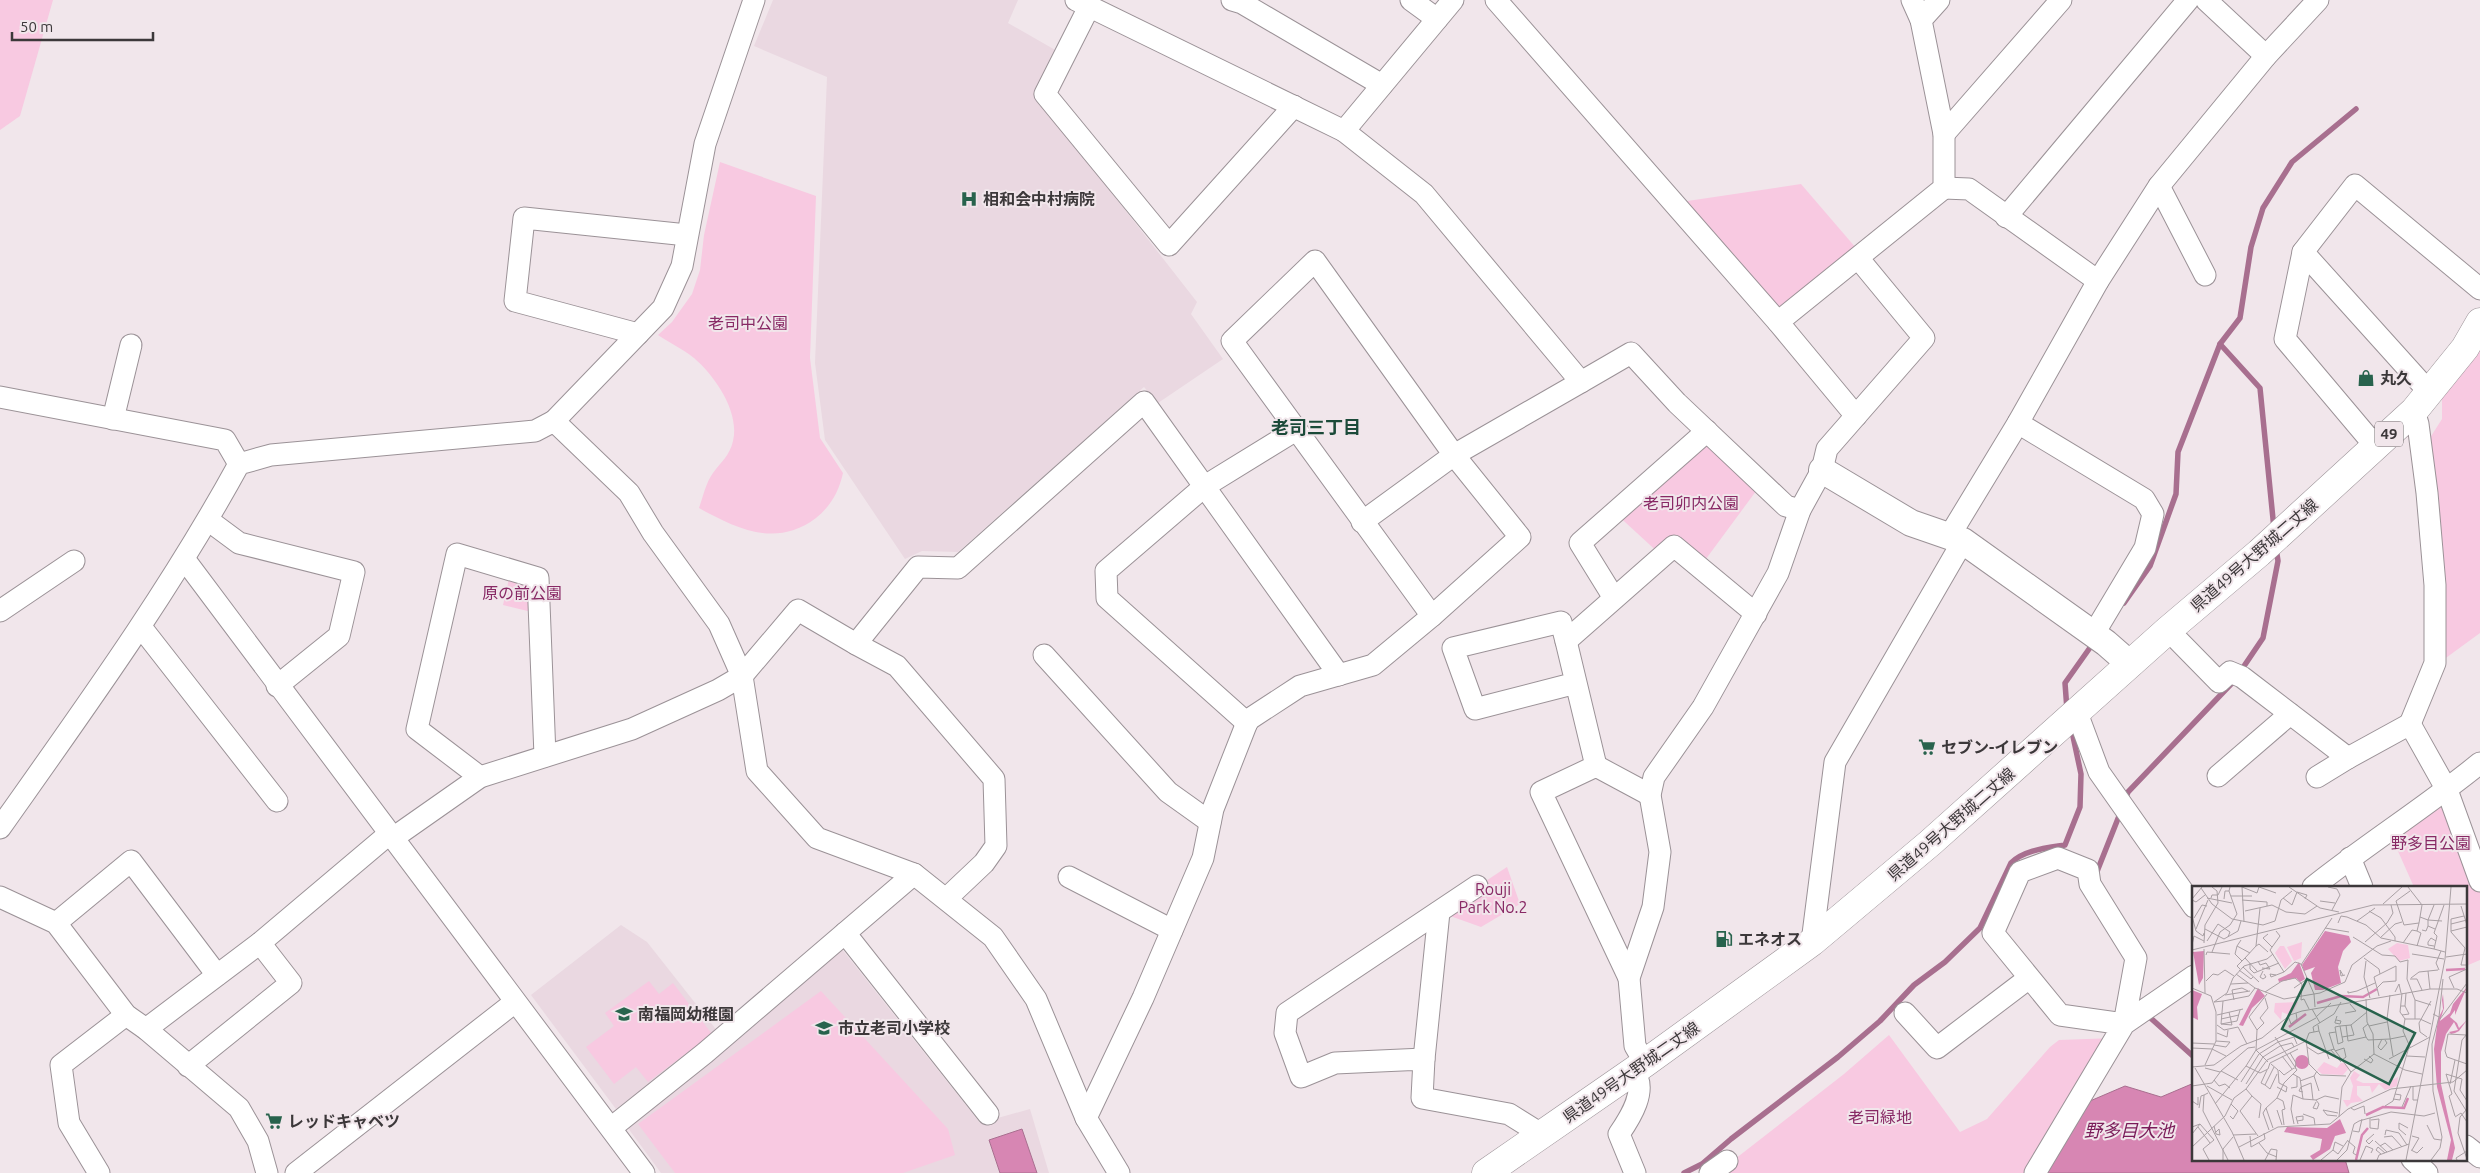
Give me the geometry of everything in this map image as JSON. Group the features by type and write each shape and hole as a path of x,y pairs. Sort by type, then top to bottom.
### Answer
{"main road":[{"name":"県道49号大野城二丈線","path":"1486,1173 1639,1067 1812,942 1930,843 2168,630 2259,553 2376,447 2422,402 2465,348 2480,322"}],"street":[{"path":"0,828 141,627 185,560 239,464 271,455 535,431 554,421 663,308 682,266 705,144 754,0"},
{"path":"1232,0 1382,85"},
{"path":"1411,0 1437,19"},
{"path":"1344,130 1453,0"},
{"path":"1496,0 1778,322 1856,416"},
{"path":"1912,0 1921,20 1944,134 1944,188"},
{"path":"1921,20 1939,0"},
{"path":"1944,134 2061,0"},
{"path":"2006,217 2188,0"},
{"path":"2206,0 2266,56"},
{"path":"1812,942 1835,762 2018,423 2098,281 2159,186 2266,56 2318,0"},
{"path":"1294,106 1169,246 1045,94 1082,3 1344,130 1424,194 1581,382"},
{"path":"2376,447 2285,339 2303,252 2356,185 2480,288"},
{"path":"2159,186 2205,275"},
{"path":"1778,322 1944,188 1969,189 2098,281"},
{"path":"638,334 515,300 524,218 688,235"},
{"path":"2303,252 2422,402 2418,424 2428,502 2435,585 2436,663 2410,724 2318,777"},
{"path":"1629,978 1653,907 1660,852 1650,795 1654,777 1703,707 1778,573 1800,510 1822,470 1827,449 1924,338 1858,258"},
{"path":"1086,1118 1203,858 1213,809 1247,723 1300,686 1373,665 1432,616 1520,537 1454,455 1315,261 1232,341 1432,616"},
{"path":"113,419 131,345"},
{"path":"1362,522 1454,455 1631,354 1677,403 1786,506 1800,510"},
{"path":"0,397 225,440 239,464"},
{"path":"856,644 918,567 958,568 1144,402 1339,675"},
{"path":"554,421 628,493 653,533 719,624 742,676 757,770 817,838 914,874 947,898 994,937 1036,999 1086,1118 1119,1173"},
{"path":"2018,423 2144,499 2153,514 2146,548 2100,639"},
{"path":"1247,723 1107,598 1106,571 1205,486 1296,430"},
{"path":"1614,598 1580,543 1707,431"},
{"path":"1822,470 1911,523 1956,538 2100,639 2130,664"},
{"path":"208,520 239,544 354,572 339,636 277,686"},
{"path":"1566,641 1674,546 1756,614"},
{"path":"480,777 417,729 457,554 538,578 545,756"},
{"path":"0,612 74,560"},
{"path":"185,560 277,686 644,1173"},
{"path":"146,1029 260,943 391,836 480,777 632,729 718,690 742,676 798,610 897,666 994,779 996,846 984,863 947,898"},
{"path":"1576,683 1475,709 1454,648 1561,622 1566,641 1596,766 1650,795"},
{"path":"141,627 277,800"},
{"path":"2168,630 2219,682 2236,674 2348,758"},
{"path":"1044,655 1168,792 1210,822"},
{"path":"2218,776 2290,714"},
{"path":"2069,720 2099,772 2192,903"},
{"path":"2410,724 2447,790 2480,882"},
{"path":"2314,886 2350,858 2447,790 2480,763"},
{"path":"1596,766 1541,792 1629,978 1634,1046 1639,1067 1639,1093 1630,1119 1618,1134 1635,1173"},
{"path":"2035,1173 2124,1024 2136,958 2090,884 2088,870 2058,858 2020,872 1992,933 2060,1016 2124,1024 2192,977"},
{"path":"2350,858 2362,886"},
{"path":"56,923 131,861 217,975"},
{"path":"611,1128 705,1053 914,874"},
{"path":"1069,877 1172,930"},
{"path":"1424,1059 1335,1063 1301,1077 1285,1033 1287,1013 1477,886"},
{"path":"0,897 56,923 126,1015 146,1029 239,1108 258,1141 267,1173"},
{"path":"1439,912 1424,1059 1422,1098 1509,1114 1541,1134"},
{"path":"845,933 988,1114"},
{"path":"188,1066 291,983 260,943"},
{"path":"1905,1013 1936,1048 2029,978"},
{"path":"296,1173 515,1002"},
{"path":"99,1173 69,1123 61,1065 126,1015"},
{"path":"2468,1148 2480,1157"},
{"path":"2413,1160 2427,1173"}],"shaded area":[{"name":"相和会中村病院","path":"773,0 1018,0 1008,23 1057,51 1036,96 1197,302 1191,314 1223,359 1158,403 1144,387 958,552 922,551 905,559 825,440 815,363 827,77 754,46"},
{"name":"南福岡幼稚園","path":"621,925 647,942 718,1032 616,1109 531,995"},
{"name":"市立老司小学校","path":"841,948 980,1123 1030,1109 1049,1173 661,1173 625,1124"}],"green space":[{"path":"0,0 53,0 20,116 0,130"},
{"name":"老司中公園","path":"720,162 816,196 810,358 820,438 843,473 834,498 826,508 816,518 801,527 786,532 771,534 742,528 699,508 711,477 732,446 733,418 724,395 710,374 690,355 658,335 672,322 692,294 700,270 704,235"},
{"path":"1801,184 1862,255 1778,322 1674,203"},
{"path":"2480,344 2480,633 2443,660 2428,441 2442,419 2442,399"},
{"name":"老司卯内公園","path":"1707,431 1762,483 1700,567 1662,556 1613,511"},
{"name":"原の前公園","path":"511,570 538,578 540,614 503,605"},
{"name":"野多目公園","path":"2447,790 2480,878 2480,960 2468,965 2468,886 2414,886 2389,831"},
{"name":"Rouji Park No.2","path":"1507,867 1520,904 1481,927 1439,912"},
{"path":"649,981 659,994 673,983 712,1034 648,1082 636,1067 614,1084 586,1047 614,1026 605,1013"},
{"name":"市立老司小学校","path":"821,991 948,1129 955,1155 903,1173 675,1173 638,1124"},
{"name":"老司緑地","path":"1889,1035 1960,1132 1987,1119 2050,1047 2059,1040 2115,1038 2035,1173 1717,1173 1844,1074"}],"water":[{"name":"野多目大池","path":"2192,1084 2192,1160 2345,1160 2349,1173 2047,1173 2090,1101 2125,1086 2161,1097"},
{"path":"1022,1129 1037,1173 1000,1173 989,1140"}],"waterway":[{"path":"2124,603 2150,566 2176,494 2178,452 2220,344 2240,318 2251,247 2263,208 2292,162 2356,109"},
{"path":"2220,344 2260,388 2274,529"},
{"path":"2240,672 2263,638 2278,561 2276,548"},
{"path":"2067,710 2065,683 2094,642"},
{"path":"2125,800 2128,792 2233,682"},
{"path":"1684,1173 1702,1164 1731,1139 1838,1057 1880,1021 1914,985 1945,962 1980,928 2011,863 2029,852 2065,845 2080,807 2081,774 2071,727"},
{"path":"2096,874 2121,811"},
{"path":"2145,1013 2192,1055"}],"place":[{"name":"相和会中村病院","path":"969,199"},
{"name":"丸久","path":"2366,378"},
{"name":"セブン-イレブン","path":"1927,747"},
{"name":"エネオス","path":"1724,939"},
{"name":"南福岡幼稚園","path":"624,1014"},
{"name":"市立老司小学校","path":"824,1028"},
{"name":"レッドキャベツ","path":"274,1121"}],"district":[{"name":"老司三丁目","path":"1316,428"}]}
